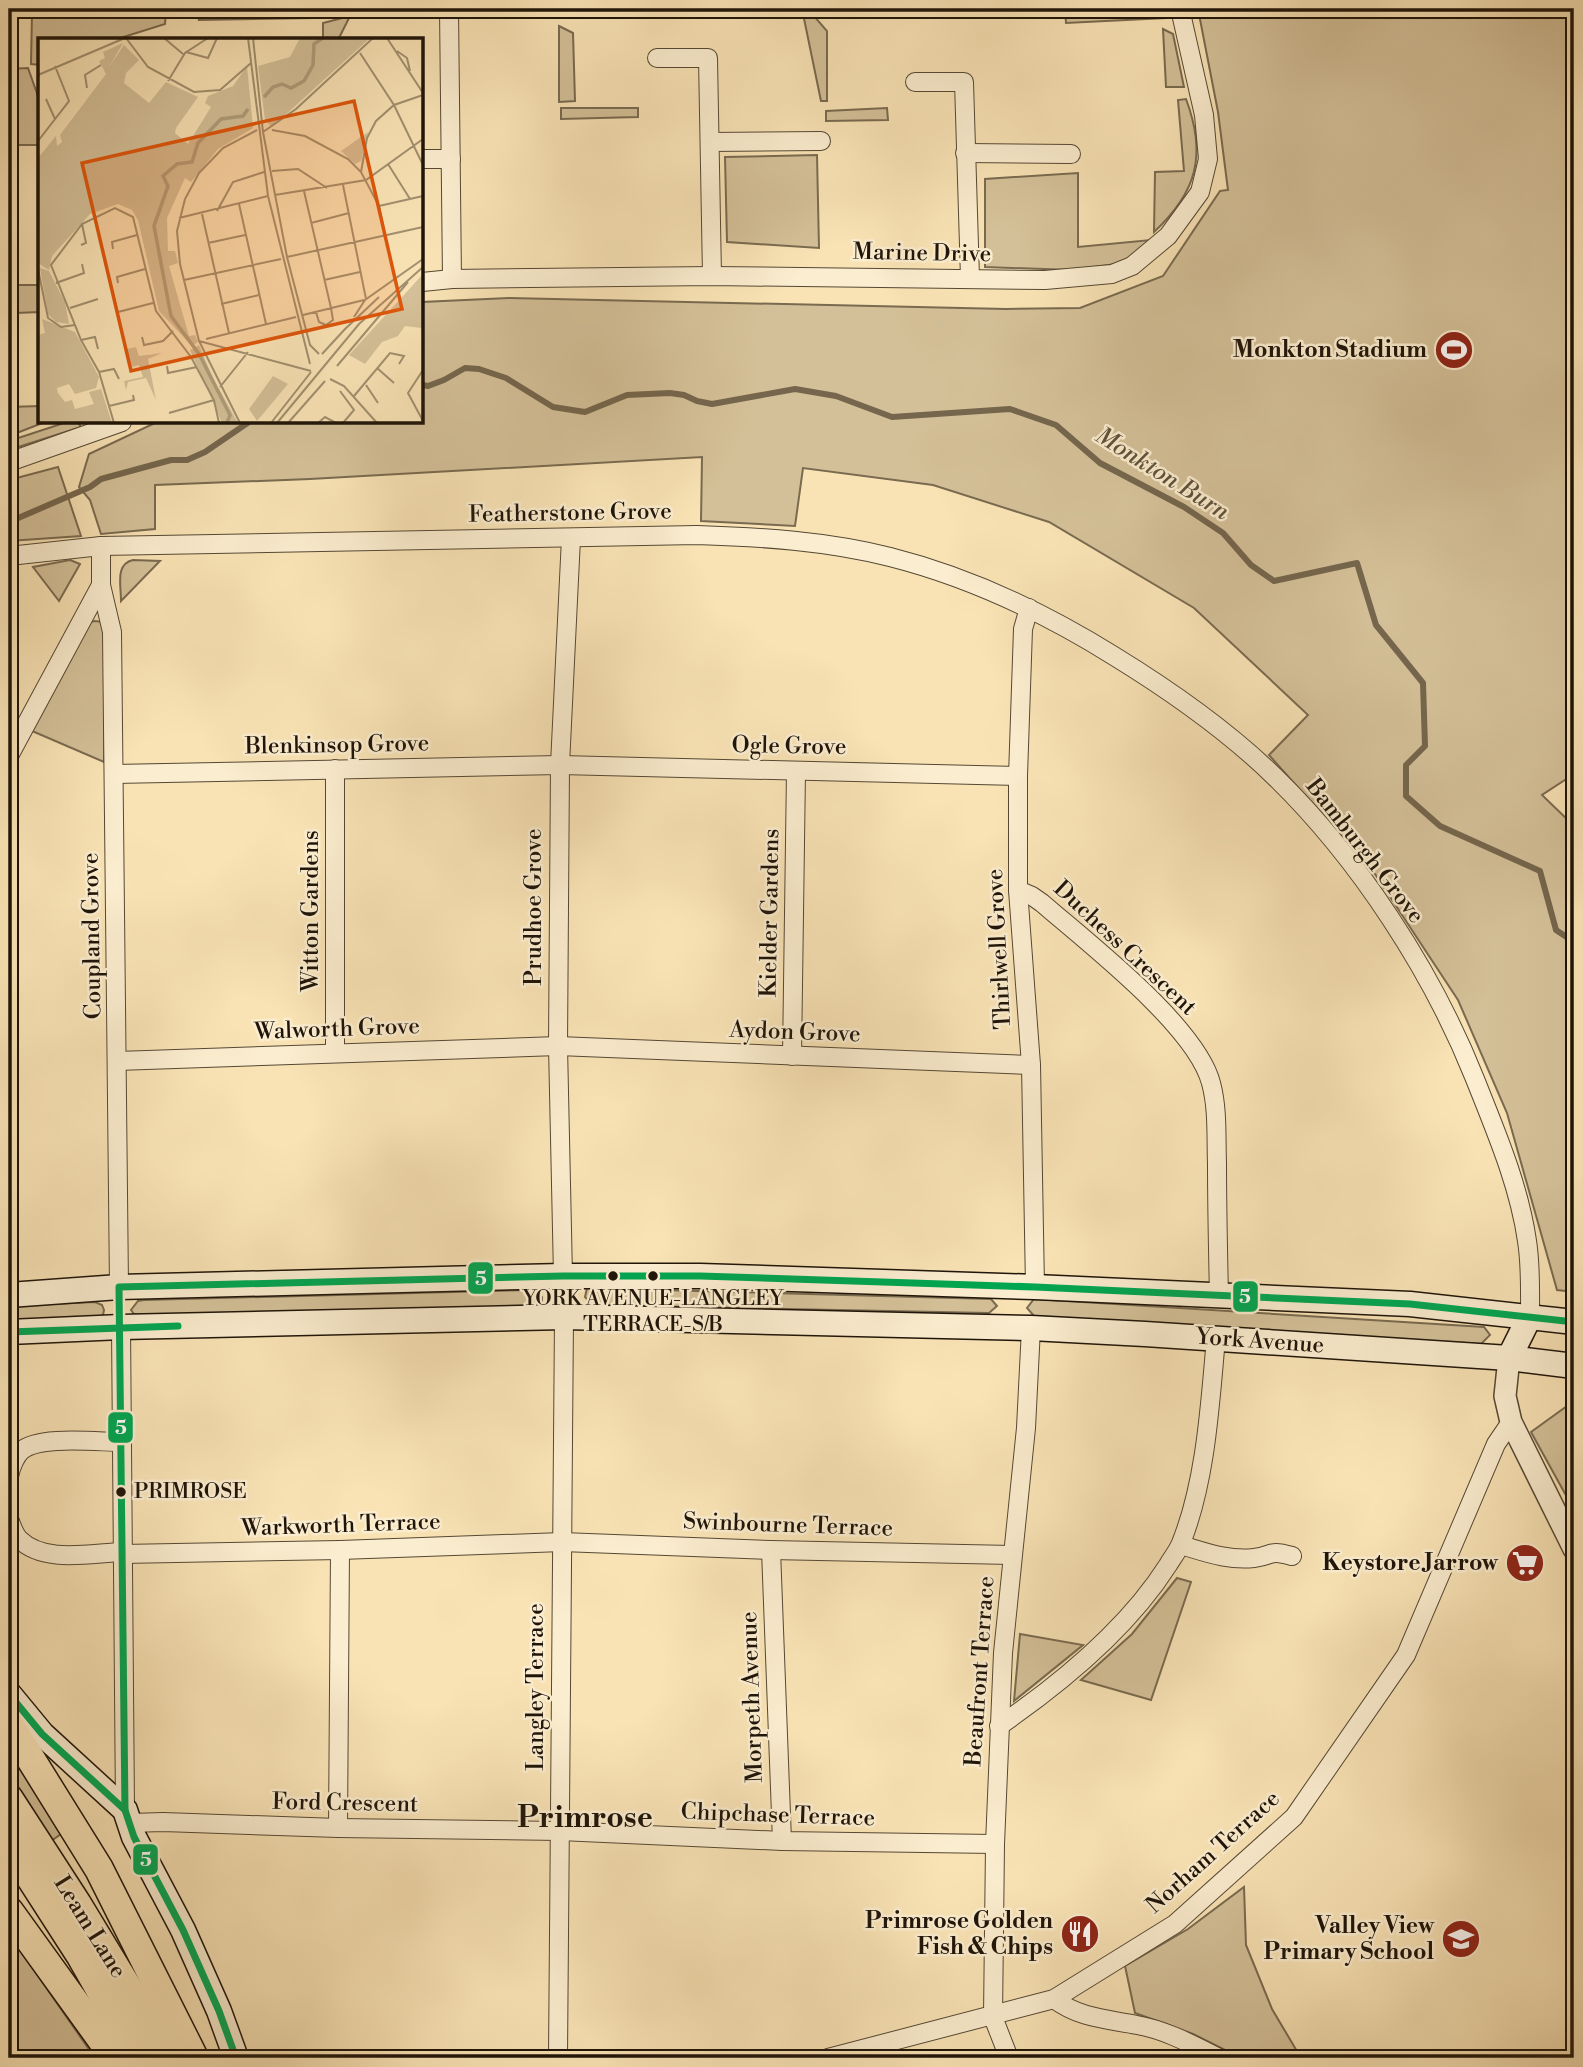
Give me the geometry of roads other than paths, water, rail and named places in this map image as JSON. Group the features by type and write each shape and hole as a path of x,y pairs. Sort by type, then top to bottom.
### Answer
{"highway":[{"path":"9,1724 99,1869 194,2058"},
{"name":"Leam Lane","path":"9,1799 78,1904 167,2058"},
{"name":"Leam Lane","path":"9,1844 80,1956 139,2058"},
{"path":"9,1911 115,2058"}],"main road":[{"name":"York Avenue","path":"9,1295 119,1287 562,1276 700,1276 1010,1286 1410,1304 1574,1322"},
{"path":"562,1276 564,1317"},
{"path":"1010,1286 1021,1328"},
{"path":"119,1287 121,1327"},
{"name":"York Avenue","path":"9,1332 564,1317 1021,1328 1509,1358 1574,1366"},
{"path":"1509,1358 1530,1317"},
{"path":"9,1693 42,1734 127,1816 134,1837 183,1930 219,2011 236,2058"}],"street":[{"path":"449,9 452,279"},
{"name":"Marine Drive","path":"424,282 452,279 712,276 1045,280 1112,274 1132,266 1168,236 1200,192 1208,159 1204,116 1180,9"},
{"path":"657,58 708,58 712,276"},
{"path":"915,82 964,82 970,278"},
{"path":"710,142 821,141"},
{"path":"965,153 1071,155"},
{"path":"424,159 451,159"},
{"path":"9,462 116,424"},
{"name":"Featherstone Grove","path":"9,556 101,546 697,535 764,537 888,556 937,571 1030,608"},
{"name":"Prudhoe Grove","path":"562,1276 558,1046 560,765 571,538"},
{"name":"Coupland Grove","path":"101,546 101,585 112,632 119,1287"},
{"path":"9,756 101,585"},
{"name":"Thirlwell Grove","path":"1030,608 1023,629 1018,776 1018,890 1031,1065 1035,1287"},
{"name":"Bamburgh Grove","path":"1030,608 1132,666 1215,724 1275,777 1319,824 1373,893 1412,951 1460,1041 1502,1146 1520,1205 1528,1243 1530,1317"},
{"name":"Blenkinsop Grove","path":"114,774 560,765"},
{"name":"Ogle Grove","path":"560,765 1018,776"},
{"name":"Witton Gardens","path":"335,769 335,1054"},
{"name":"Kielder Gardens","path":"792,1056 796,771"},
{"name":"Duchess Crescent","path":"1018,890 1032,895 1108,959 1157,1006 1198,1052 1211,1082 1216,1113 1219,1296"},
{"name":"Walworth Grove","path":"117,1061 558,1046"},
{"name":"Aydon Grove","path":"558,1046 1031,1065"},
{"name":"Langley Terrace","path":"558,2058 564,1317"},
{"path":"121,1327 127,1816"},
{"name":"Beaufront Terrace","path":"993,2017 999,1726 1012,1555 1026,1428 1021,1328"},
{"path":"999,1726 1069,1671 1123,1622 1157,1583 1181,1545 1195,1502 1216,1338"},
{"path":"1509,1358 1505,1396 1511,1422 1574,1549"},
{"name":"Norham Terrace","path":"828,2058 1054,1999 1175,1924 1294,1817 1406,1655 1496,1444 1511,1422"},
{"path":"9,1476 11,1467 22,1450 41,1442 122,1442"},
{"name":"Warkworth Terrace","path":"9,1519 17,1537 31,1548 45,1554 340,1550 562,1542"},
{"name":"Swinbourne Terrace","path":"562,1542 1012,1555"},
{"path":"1181,1545 1225,1558 1256,1558 1273,1551 1292,1556"},
{"path":"338,1828 340,1550"},
{"name":"Morpeth Avenue","path":"771,1550 782,1841"},
{"name":"Ford Crescent","path":"127,1816 163,1822 560,1831"},
{"name":"Chipchase Terrace","path":"560,1831 782,1841 995,1844"},
{"path":"1054,1999 1066,2008 1086,2015 1162,2032 1219,2058"},
{"path":"993,2017 1009,2058"}],"waterway":[{"name":"Monkton Burn","path":"424,385 444,380 465,368 479,369 506,378 553,407 585,412 627,395 670,393 712,404 795,389 836,396 892,417 1010,409 1056,425 1100,463 1184,507 1223,533 1251,565 1274,581 1357,563 1376,625 1423,683 1425,746 1406,765 1406,796 1440,826 1540,871 1556,930 1574,942"},
{"name":"Monkton Burn","path":"9,522 90,487 101,479 171,460 187,460 205,452 246,424"}],"place":[{"name":"Monkton Stadium","path":"1454,350"},
{"name":"YORK AVENUE-LANGLEY TERRACE-S/B","path":"653,1276"},
{"name":"PRIMROSE","path":"121,1492"},
{"name":"Keystore Jarrow","path":"1525,1563"},
{"name":"Primrose Golden Fish & Chips","path":"1080,1934"},
{"name":"Valley View Primary School","path":"1461,1939"}],"district":[{"name":"Primrose","path":"585,1818"}]}
